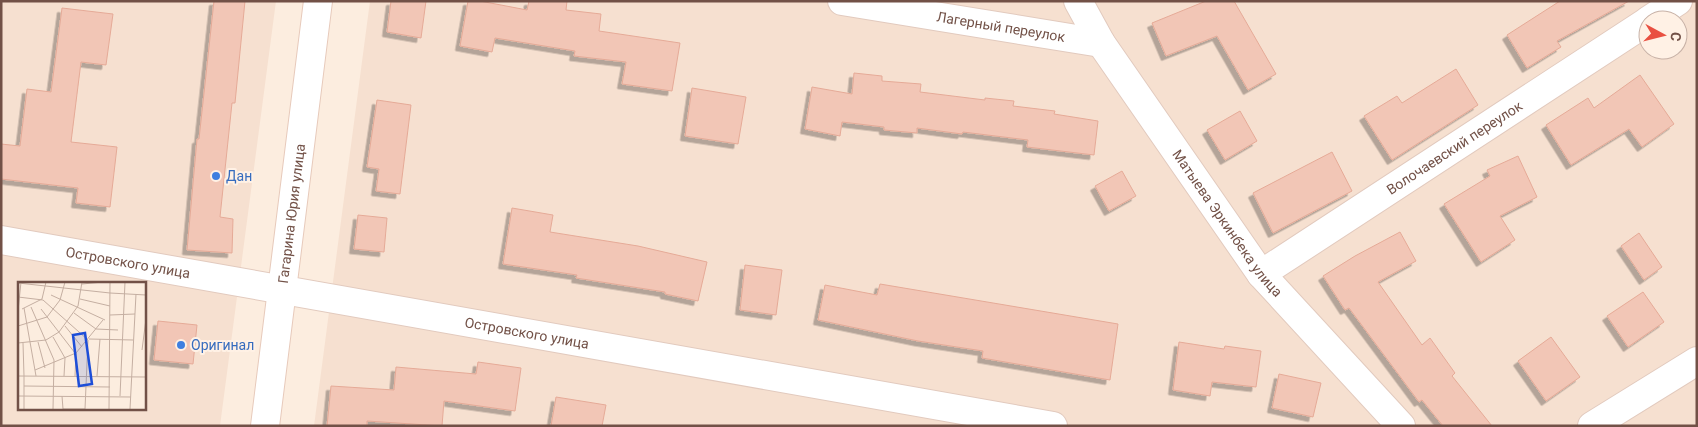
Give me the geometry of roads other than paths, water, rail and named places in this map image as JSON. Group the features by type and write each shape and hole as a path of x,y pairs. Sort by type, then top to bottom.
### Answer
{"street":[{"name":"Гагарина Юрия улица","path":"265,426 318,1"},
{"name":"Лагерный переулок","path":"842,1 1101,43"},
{"name":"Волочаевский переулок","path":"1664,10 1678,1"},
{"name":"Матыева Эркинбека улица","path":"1081,2 1101,43 1261,274 1402,426"},
{"name":"Волочаевский переулок","path":"1261,274 1638,27"},
{"name":"Островского улица","path":"1,240 282,288 1053,426"},
{"path":"1592,426 1697,361"}],"place":[{"name":"Дан","path":"216,176"},
{"name":"Оригинал","path":"181,345"}]}
